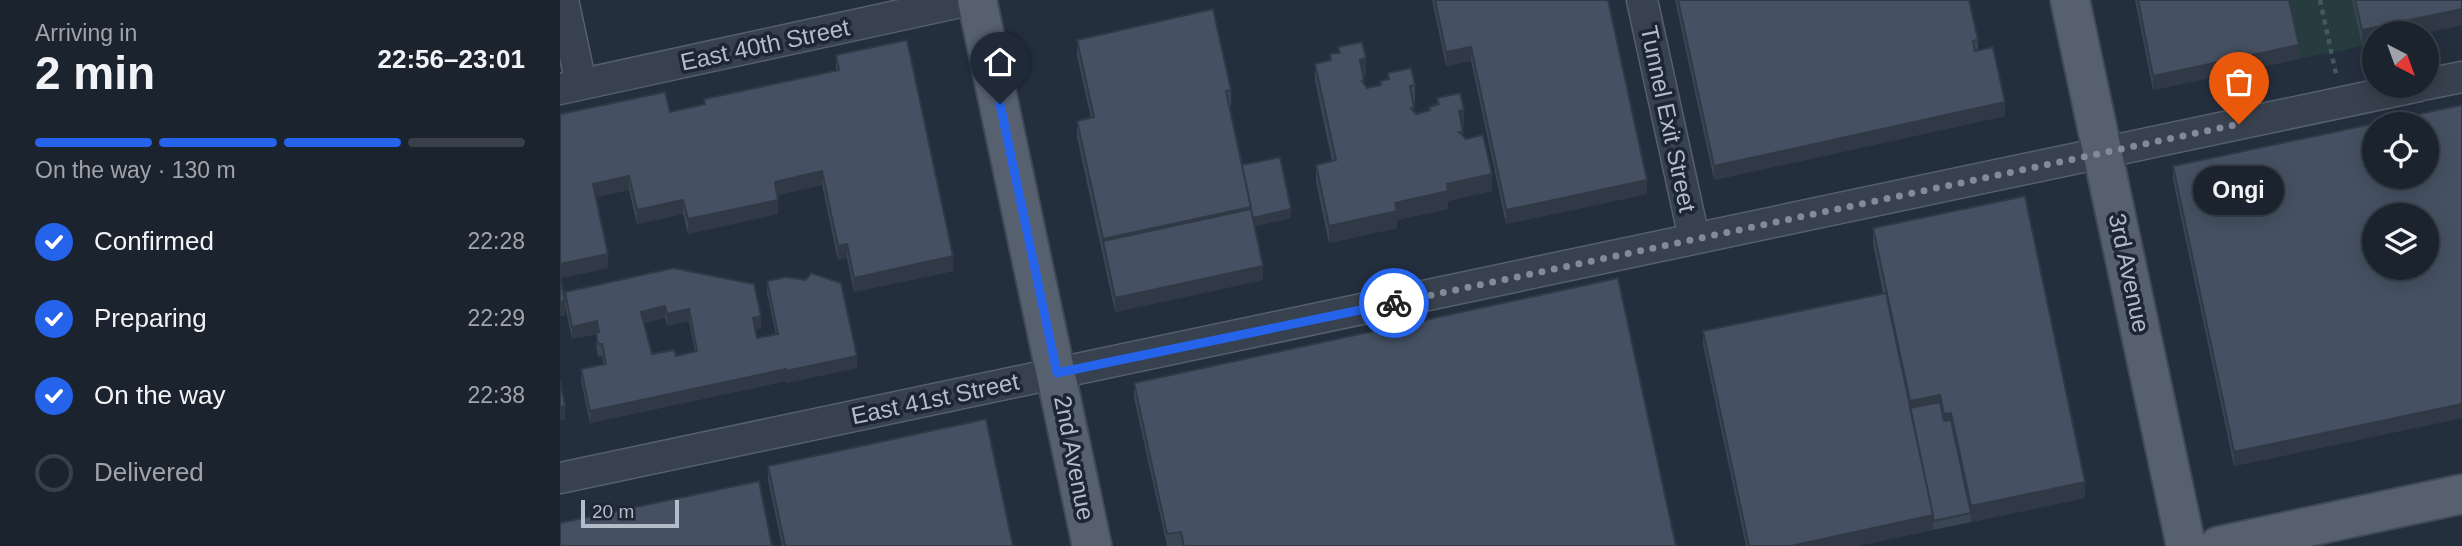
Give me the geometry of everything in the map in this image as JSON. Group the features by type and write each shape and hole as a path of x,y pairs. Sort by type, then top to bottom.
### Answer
{"main road":[{"name":"2nd Avenue","path":"977,0 1092,546"},
{"name":"3rd Avenue","path":"2070,0 2186,546"},
{"path":"2219,546 2462,494"}],"street":[{"path":"563,0 571,86"},
{"name":"East 40th Street","path":"571,86 970,0"},
{"name":"Tunnel Exit Street","path":"1642,0 1694,238"},
{"path":"2440,81 2462,77"},
{"name":"East 41st Street","path":"560,478 1159,354 2362,98"}],"path":[{"path":"2320,0 2342,102"}],"green space":[{"path":"2286,0 2352,0 2362,46 2299,59"}],"building":[{"path":"1435,0 1608,0 1647,180 1506,210 1471,47 1446,52"},
{"path":"1678,0 1969,0 1978,40 1973,41 1975,51 1993,47 2005,102 1714,166"},
{"path":"2138,0 2289,0 2299,45 2153,76"},
{"path":"2355,0 2462,0 2462,9 2405,21 2362,21 2362,30"},
{"path":"1213,9 1231,90 1226,91 1251,207 1103,239 1077,121 1094,117 1077,40"},
{"path":"907,40 953,256 854,278 847,244 838,246 822,171 775,182 778,200 688,219 683,200 637,210 629,176 593,184 608,254 560,264 560,114 665,92 670,112 705,104 704,99 839,70 836,55"},
{"path":"1362,42 1366,58 1360,60 1362,81 1367,88 1381,85 1380,81 1389,79 1388,73 1411,68 1415,85 1410,86 1414,107 1411,108 1416,114 1439,104 1437,98 1460,93 1464,110 1459,111 1463,132 1459,132 1466,139 1483,135 1492,174 1447,184 1448,191 1395,203 1397,211 1329,226 1316,165 1336,160 1315,64 1331,60 1330,54 1340,53 1338,47"},
{"path":"2462,105 2462,404 2234,452 2173,166 2362,126 2362,189 2439,189 2439,112 2429,112"},
{"path":"1280,157 1291,209 1253,218 1242,165"},
{"path":"2025,196 2085,482 1971,506 1951,413 1944,414 1940,395 1910,401 1873,228"},
{"path":"1251,209 1263,266 1115,298 1103,241"},
{"path":"673,268 754,284 761,316 753,318 757,338 778,334 767,281 786,277 806,280 811,273 841,283 857,356 590,411 581,369 606,364 602,344 598,344 597,321 572,327 565,292","holes":["665,306 667,314 689,309 697,351 676,356 674,350 652,354 641,312"]},
{"path":"560,277 565,301 560,302"},
{"path":"1618,278 1676,546 1184,546 1181,532 1167,534 1134,383"},
{"path":"1886,293 1933,515 1791,546 1749,546 1703,331"},
{"path":"560,381 565,406 560,407"},
{"path":"1940,402 1944,421 1951,420 1971,513 1933,521 1910,408"},
{"path":"986,419 1013,546 785,546 768,466"},
{"path":"759,481 772,546 560,546 560,523"}],"way so far":[{"path":"1394,303 2239,124"}],"place":[{"name":"Ongi","path":"2239,124"}],"route":[{"path":"1000,104 1057,373 1159,354 1394,303"}]}
